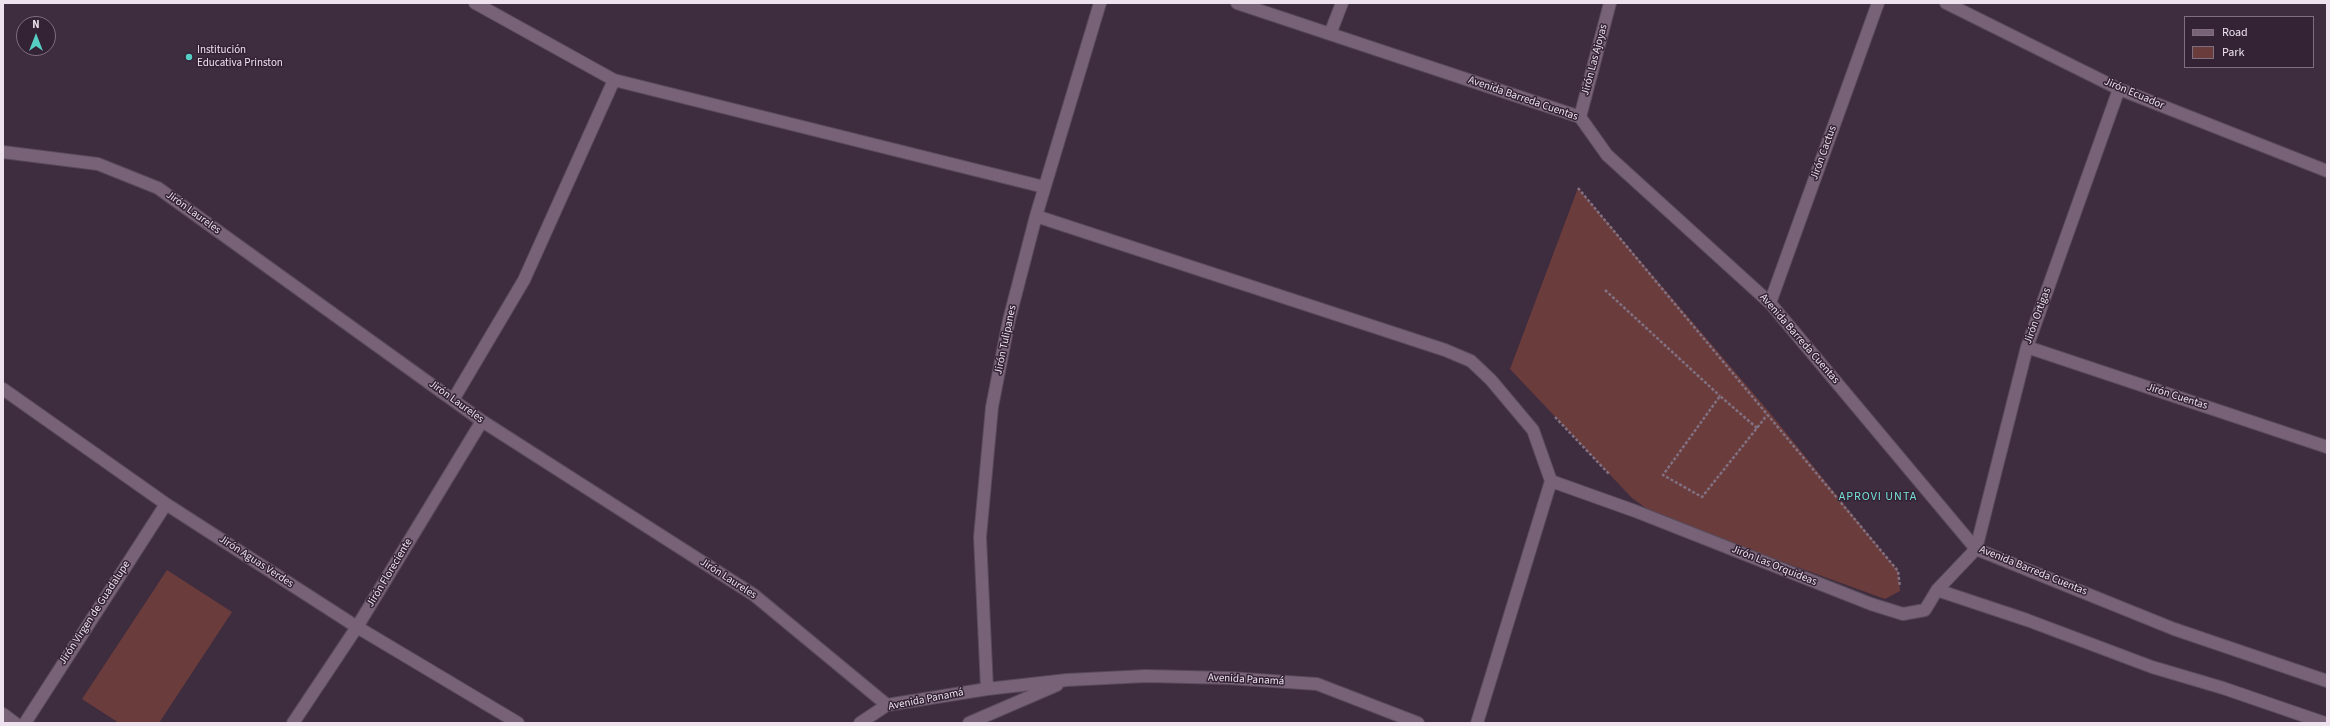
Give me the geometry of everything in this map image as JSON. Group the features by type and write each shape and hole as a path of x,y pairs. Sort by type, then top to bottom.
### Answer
{"street":[{"path":"475,3 614,80 1044,187"},
{"name":"Jirón Tulipanes","path":"987,689 980,537 992,407 1009,320 1036,216 1100,3"},
{"name":"Avenida Barreda Cuentas","path":"1237,3 1580,117 1607,155 1770,303 1976,549 2174,629 2327,681"},
{"path":"1330,34 1342,3"},
{"name":"Jirón Las Ajoyas","path":"1580,117 1610,3"},
{"name":"Jirón Cactus","path":"1770,303 1878,3"},
{"name":"Jirón Ecuador","path":"1950,4 2120,89 2327,172"},
{"path":"453,400 524,280 614,80"},
{"name":"Jirón Ortigas","path":"1976,549 2026,348 2120,89"},
{"name":"Jirón Laureles","path":"3,152 98,164 158,188 482,421 754,595 888,705"},
{"path":"1036,216 1445,350 1471,361 1491,380 1533,430 1551,480 1477,723"},
{"name":"Jirón Cuentas","path":"2026,348 2327,447"},
{"name":"Jirón Aguas Verdes","path":"3,389 166,504 357,627 518,723"},
{"name":"Jirón Floreciente","path":"293,723 357,627 482,421"},
{"name":"Jirón Las Orquideas","path":"1551,480 1634,511 1800,577 1903,614 1925,610 1938,590 1976,549"},
{"name":"Jirón Virgen de Guadalupe","path":"25,723 166,504"},
{"path":"1938,590 2027,620 2152,667 2223,688 2325,723"},
{"name":"Avenida Panamá","path":"860,723 888,705 987,689 1067,680 1146,676 1228,678 1317,684 1418,723"},
{"name":"Avenida Panamá","path":"969,723 1067,680"},
{"path":"3,714 15,723"}],"path":[{"path":"1578,188 1898,571 1900,591"},
{"path":"1605,290 1757,428"},
{"path":"1720,396 1662,475 1702,497 1767,415"},
{"path":"1552,414 1611,475"}],"green space":[{"path":"1578,188 1770,413 1898,571 1900,591 1885,599 1657,516 1632,498 1510,369"},
{"path":"167,570 232,612 159,723 119,723 82,699"}],"place":[{"name":"Institución Educativa Prinston","path":"189,57"}],"district":[{"name":"APROVI UNTA","path":"1878,497"}]}
